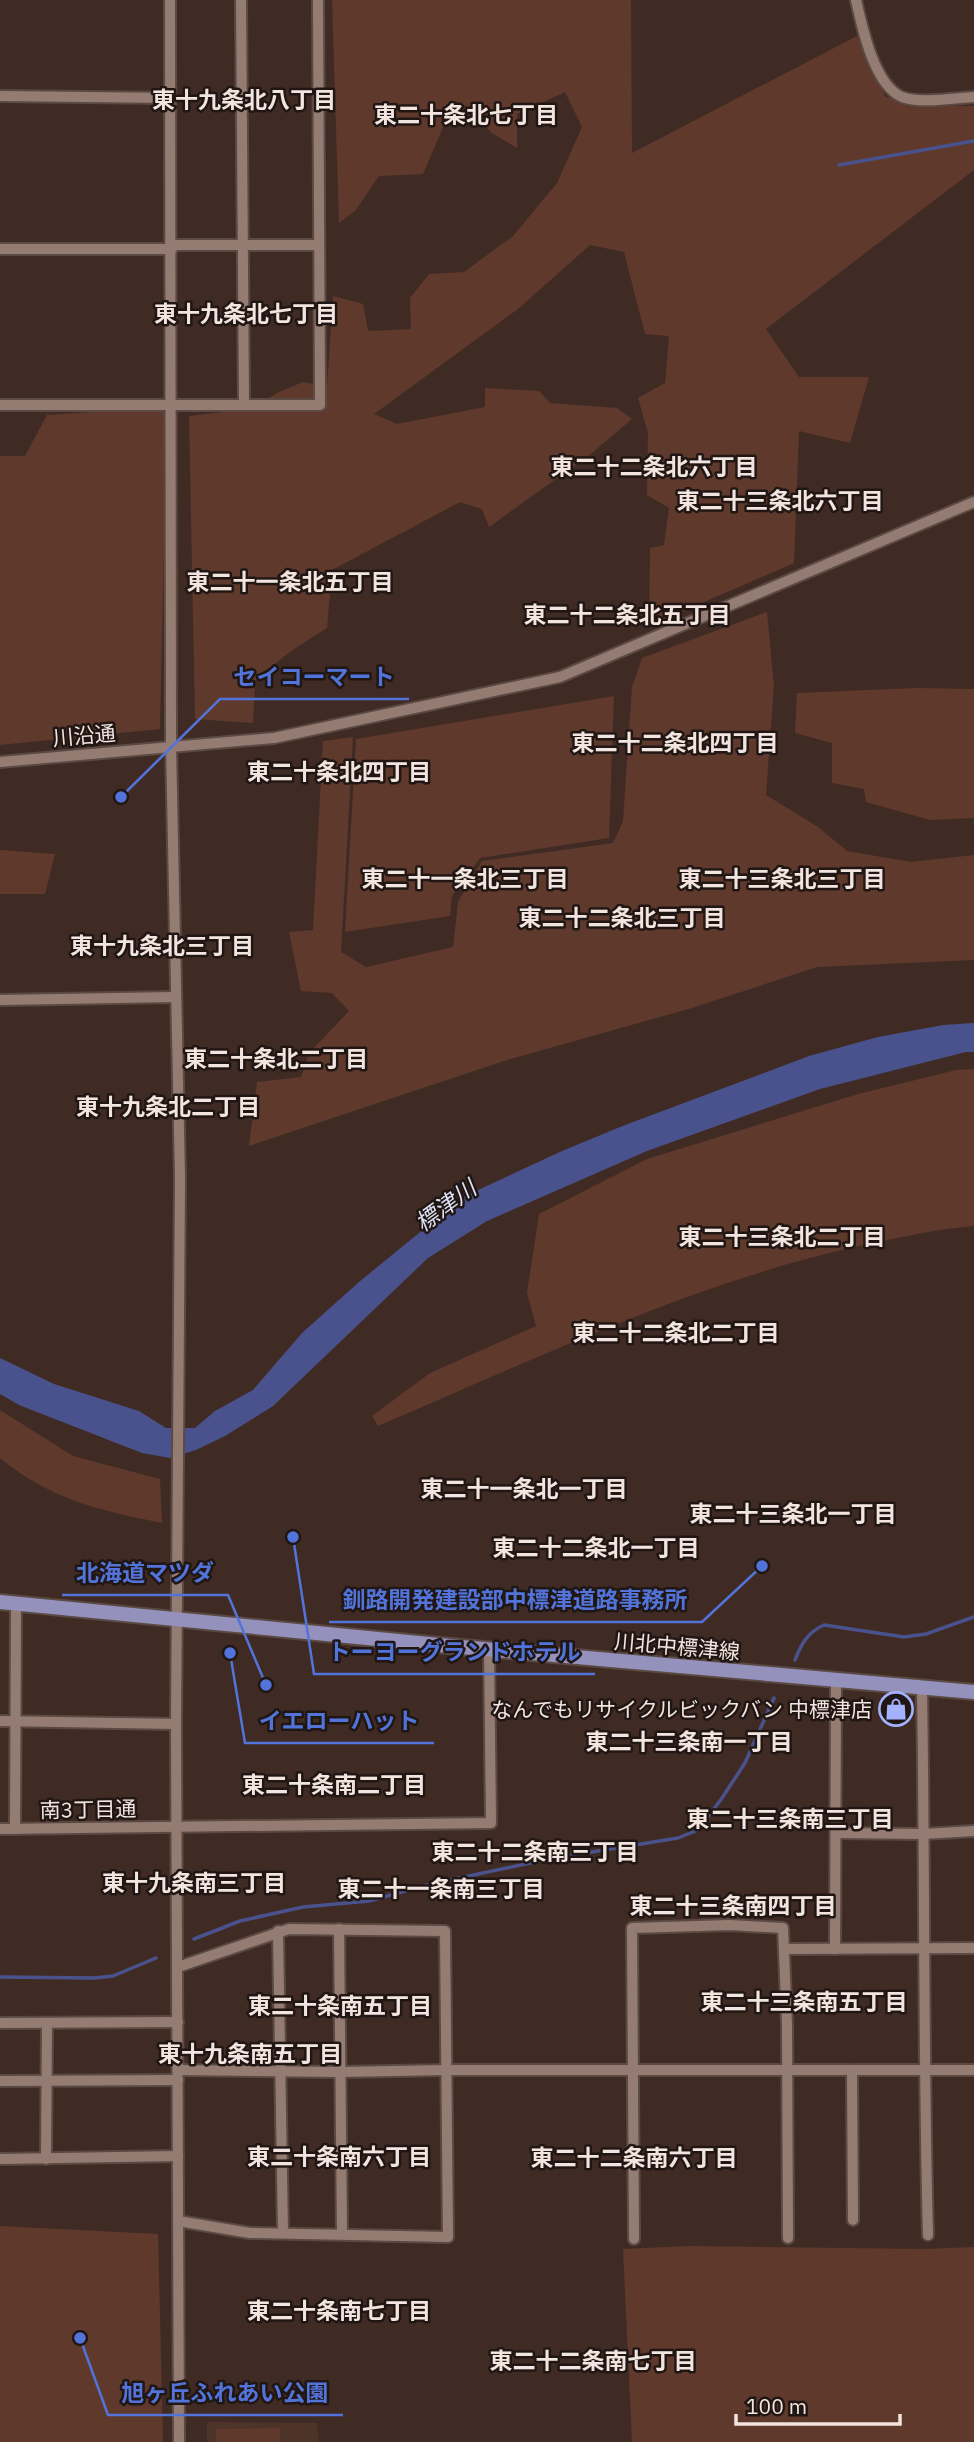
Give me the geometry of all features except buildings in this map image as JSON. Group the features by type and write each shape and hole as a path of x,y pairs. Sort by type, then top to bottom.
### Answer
{"main road":[{"name":"川北中標津線","path":"0,1602 974,1692"}],"street":[{"path":"170,0 171,746 180,1178 176,1724 179,2442"},
{"path":"241,0 244,405"},
{"path":"0,405 320,405 318,0"},
{"path":"856,0 870,54 890,88 905,98 918,100 974,97"},
{"path":"0,96 171,98"},
{"path":"0,249 318,245"},
{"name":"川沿通","path":"0,762 274,738 560,677 974,502"},
{"path":"0,1000 175,997"},
{"path":"15,1829 16,1603"},
{"name":"南3丁目通","path":"0,1829 491,1823 489,1648"},
{"path":"835,1949 836,1680"},
{"path":"922,1689 923,2070 928,2235"},
{"path":"0,1721 176,1724"},
{"path":"837,1833 974,1832"},
{"path":"635,2239 632,1928 730,1925 783,1928 788,2238"},
{"path":"178,1968 289,1929 445,1931 447,2237 250,2233 178,2221"},
{"path":"339,1929 342,2234"},
{"path":"278,1931 283,2233"},
{"path":"785,1949 974,1948"},
{"path":"47,2022 47,2159"},
{"path":"0,2023 178,2022"},
{"path":"0,2081 280,2072 447,2070 974,2070"},
{"path":"852,2070 853,2220"},
{"path":"0,2159 178,2156"}],"shaded area":[{"path":"332,0 631,0 632,153 857,36 885,96 907,105 974,106 974,170 766,329 799,377 869,377 850,443 799,431 794,563 649,626 650,548 664,545 669,508 647,495 648,433 638,398 665,383 669,336 645,334 624,252 590,245 518,309 374,414 397,424 485,407 485,388 539,391 550,403 617,408 632,419 592,453 489,527 482,509 460,502 332,570 327,628 291,651 255,680 253,723 195,719 189,416 250,409 303,382 327,387 333,296 363,304 368,331 411,329 410,298 429,274 464,272 513,236 557,183 582,127 565,92 517,114 517,148 492,133 465,105 444,125 423,174 379,176 355,211 339,223"},
{"path":"167,407 160,729 0,745 0,456 25,456 47,415"},
{"path":"767,612 774,686 766,795 818,827 847,851 911,862 974,855 974,960 817,967 692,1008 507,1060 249,1146 257,1082 301,1077 309,1053 349,1011 332,993 301,991 289,932 313,930 323,741 353,737 341,952 366,967 453,947 458,902 482,861 613,843 623,821 632,687 642,658"},
{"path":"916,688 974,689 974,818 930,820 866,802 864,789 832,783 832,743 795,733 797,693"},
{"path":"614,696 609,838 480,858 452,896 450,916 345,932 356,739"},
{"path":"0,850 55,854 45,894 0,894"},
{"path":"974,1069 974,1226 859,1246 735,1280 555,1349 378,1426 372,1416 430,1373 536,1326 527,1293 539,1214 647,1159 858,1094 956,1070"},
{"path":"0,1410 73,1456 160,1479 162,1523 76,1501 57,1494 19,1472 0,1458"},
{"path":"0,2226 158,2234 163,2442 0,2442"},
{"path":"689,2246 925,2249 974,2247 974,2442 632,2442 623,2249"},
{"path":"207,2422 317,2423 319,2442 207,2442"},
{"path":"280,2428 280,2442 216,2442 216,2429"}],"water":[{"path":"974,1023 974,1052 820,1089 647,1151 487,1221 428,1258 273,1406 225,1436 196,1450 170,1458 142,1453 19,1405 0,1394 0,1358 54,1384 139,1411 166,1428 195,1428 215,1411 253,1390 302,1333 359,1282 463,1197 625,1125 809,1056 878,1037 943,1025"}],"waterway":[{"path":"839,165 974,141"},
{"path":"795,1660 806,1639 824,1625 904,1637 926,1634 974,1617"},
{"path":"194,1939 240,1921 303,1907 369,1901 431,1884 549,1859 678,1838 698,1830 745,1763 774,1698"},
{"path":"0,1977 113,1976 156,1958"}],"place":[{"name":"セイコーマート","path":"121,797"},
{"name":"トーヨーグランドホテル","path":"293,1537"},
{"name":"釧路開発建設部中標津道路事務所","path":"762,1566"},
{"name":"イエローハット","path":"230,1653"},
{"name":"北海道マツダ","path":"266,1685"},
{"name":"なんでもリサイクルビックバン 中標津店","path":"896,1709"},
{"name":"旭ヶ丘ふれあい公園","path":"80,2338"}],"district":[{"name":"東十九条北八丁目","path":"244,99"},
{"name":"東二十条北七丁目","path":"466,114"},
{"name":"東十九条北七丁目","path":"246,313"},
{"name":"東二十二条北六丁目","path":"654,466"},
{"name":"東二十三条北六丁目","path":"780,500"},
{"name":"東二十一条北五丁目","path":"290,581"},
{"name":"東二十二条北五丁目","path":"627,614"},
{"name":"東二十二条北四丁目","path":"675,742"},
{"name":"東二十条北四丁目","path":"339,771"},
{"name":"東二十一条北三丁目","path":"465,878"},
{"name":"東二十三条北三丁目","path":"782,878"},
{"name":"東二十二条北三丁目","path":"622,917"},
{"name":"東十九条北三丁目","path":"162,945"},
{"name":"東二十条北二丁目","path":"276,1058"},
{"name":"東十九条北二丁目","path":"168,1106"},
{"name":"東二十三条北二丁目","path":"782,1236"},
{"name":"東二十二条北二丁目","path":"676,1332"},
{"name":"東二十一条北一丁目","path":"524,1488"},
{"name":"東二十三条北一丁目","path":"793,1513"},
{"name":"東二十二条北一丁目","path":"596,1547"},
{"name":"東二十三条南一丁目","path":"689,1741"},
{"name":"東二十条南二丁目","path":"334,1784"},
{"name":"東二十三条南三丁目","path":"790,1818"},
{"name":"東二十二条南三丁目","path":"535,1851"},
{"name":"東十九条南三丁目","path":"194,1882"},
{"name":"東二十一条南三丁目","path":"441,1888"},
{"name":"東二十三条南四丁目","path":"733,1905"},
{"name":"東二十三条南五丁目","path":"804,2001"},
{"name":"東二十条南五丁目","path":"340,2005"},
{"name":"東十九条南五丁目","path":"250,2053"},
{"name":"東二十条南六丁目","path":"339,2156"},
{"name":"東二十二条南六丁目","path":"634,2157"},
{"name":"東二十条南七丁目","path":"339,2310"},
{"name":"東二十二条南七丁目","path":"593,2360"}],"water label":[{"name":"標津川","path":"445,1205"}]}
